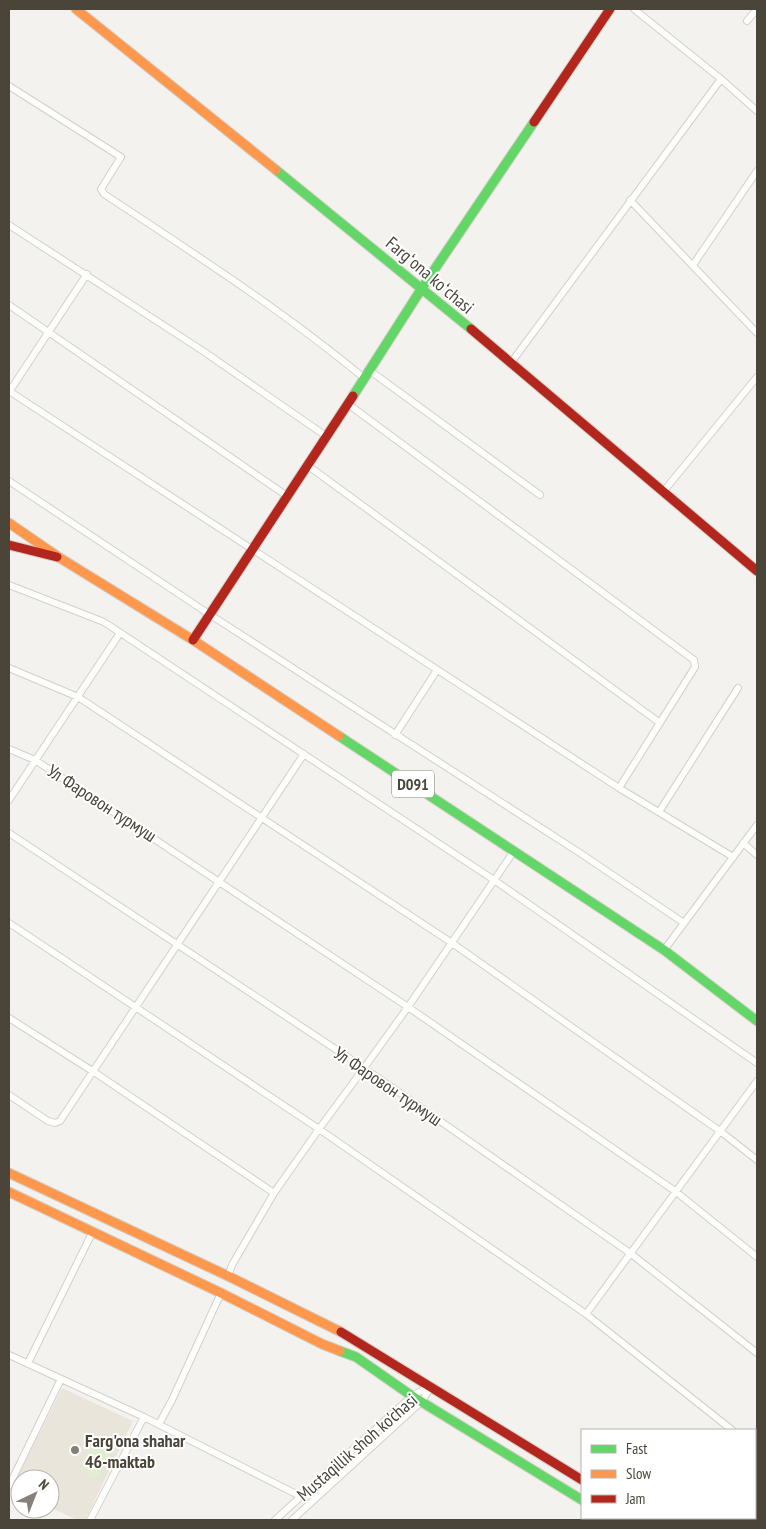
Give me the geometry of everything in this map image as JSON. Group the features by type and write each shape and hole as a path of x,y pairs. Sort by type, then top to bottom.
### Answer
{"street":[{"name":"Fargʻona koʻchasi","path":"76,9 422,288 757,571"},
{"path":"193,640 208,614 348,404 422,288 610,9"},
{"path":"634,9 757,111"},
{"path":"746,21 757,9"},
{"path":"510,364 720,79"},
{"path":"9,86 121,157 101,189 104,194 245,287 330,350 364,378"},
{"path":"693,265 757,171"},
{"path":"630,200 757,333"},
{"path":"9,225 203,351 326,436"},
{"path":"86,274 9,391 619,788 733,858"},
{"path":"9,305 287,496"},
{"path":"369,370 540,495"},
{"path":"663,492 757,377"},
{"path":"348,404 694,660 695,667 619,788"},
{"path":"307,465 660,723"},
{"path":"9,481 208,614 580,853 684,923"},
{"name":"D091","path":"9,523 60,558 193,640 664,950 757,1021"},
{"path":"9,545 60,558"},
{"path":"9,586 104,622 494,880 757,1063"},
{"path":"9,800 120,633"},
{"path":"9,668 78,697 262,818 452,943 720,1131 757,1160"},
{"path":"395,735 437,670"},
{"path":"659,812 738,688"},
{"name":"Ул Фаровон турмуш","path":"9,749 36,760 408,1006 675,1191 757,1257"},
{"path":"9,1095 48,1121 55,1123 60,1121 304,754"},
{"path":"664,950 757,825"},
{"name":"Ул Фаровон турмуш","path":"9,833 364,1068 630,1253 757,1353"},
{"path":"744,843 757,855"},
{"path":"228,1276 232,1265 274,1194 318,1129 408,1006 514,851"},
{"path":"9,923 318,1129 586,1314 731,1429"},
{"path":"9,1018 94,1072 274,1194"},
{"path":"586,1314 757,1081"},
{"path":"9,1173 331,1326 581,1479"},
{"path":"9,1192 93,1231 322,1344 356,1358 412,1396 422,1400 581,1499"},
{"path":"28,1363 93,1231"},
{"path":"159,1424 172,1400 220,1293"},
{"path":"9,1354 159,1424 300,1496"},
{"path":"387,1379 393,1380 399,1377 402,1369"},
{"path":"9,1486 60,1379"},
{"name":"Mustaqillik shoh ko'chasi","path":"275,1520 412,1396 431,1386"},
{"name":"Mustaqillik shoh ko'chasi","path":"292,1520 422,1400 431,1386"},
{"path":"90,1520 144,1417"}],"shaded area":[{"name":"Farg'ona shahar 46-maktab","path":"62,1388 133,1421 85,1520 77,1520 60,1512 60,1469 22,1469"}],"green space":[{"path":"97,1434 115,1443 98,1477 80,1469"}],"traffic: fast":[{"path":"353,396 422,288 534,122"},
{"path":"276,170 471,329"},
{"path":"339,736 664,950 757,1021"},
{"path":"340,1351 356,1357 412,1396 581,1499"}],"traffic: slow":[{"path":"76,9 276,170"},
{"path":"9,523 60,558 193,640 339,736"},
{"path":"9,1173 228,1276 341,1332"},
{"path":"9,1192 340,1351"}],"traffic: jam":[{"path":"534,122 610,9"},
{"path":"471,329 757,571"},
{"path":"193,640 353,396"},
{"path":"9,545 57,557"},
{"path":"341,1332 581,1479"}],"place":[{"name":"Farg'ona shahar 46-maktab","path":"75,1450"}]}
